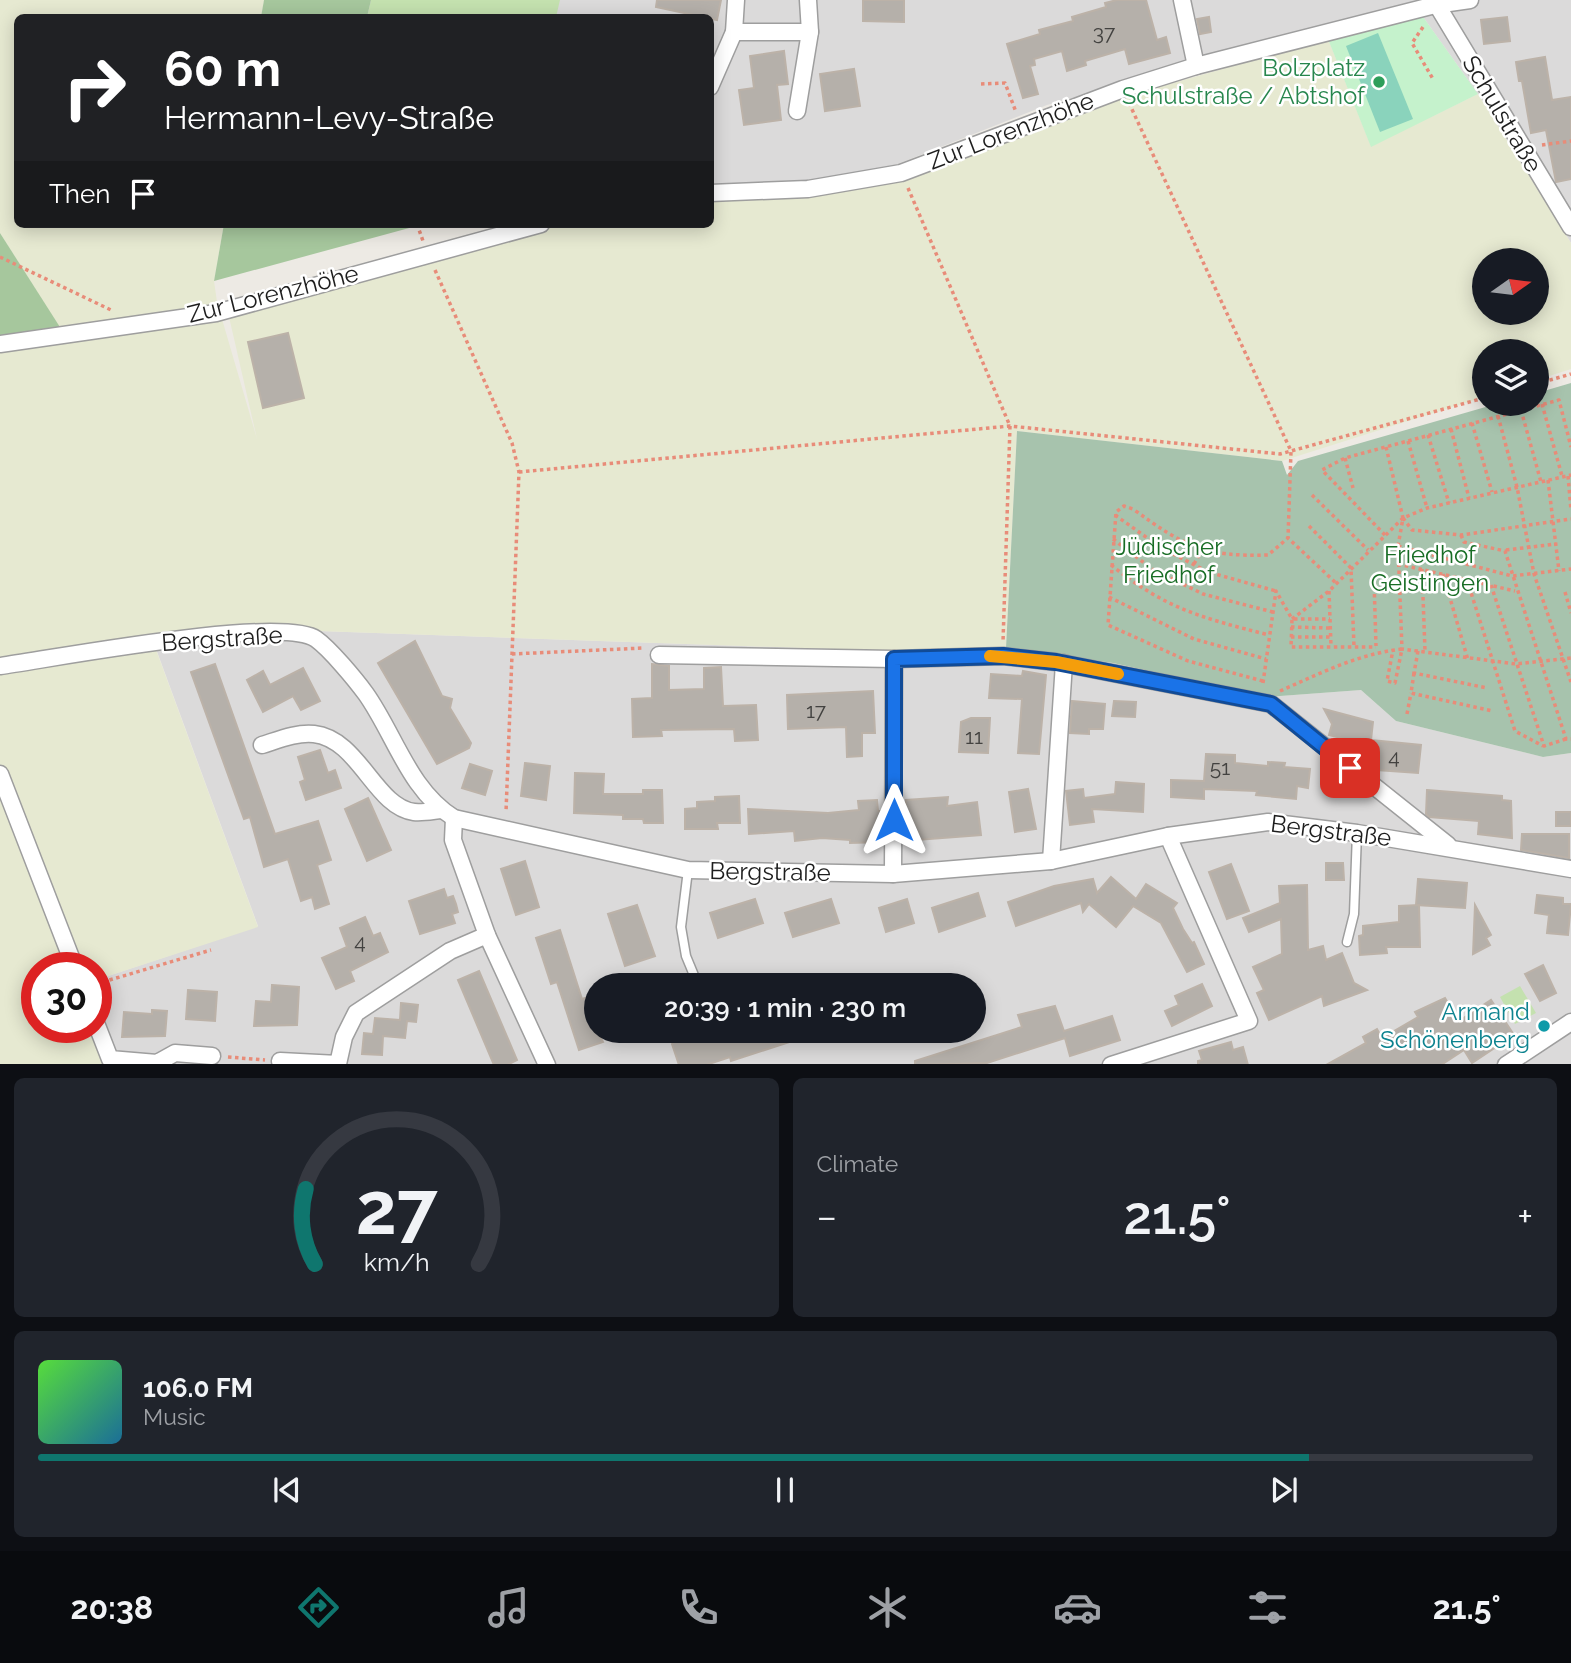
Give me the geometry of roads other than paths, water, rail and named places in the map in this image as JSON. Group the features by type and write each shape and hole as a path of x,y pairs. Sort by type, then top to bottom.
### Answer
{"street":[{"path":"714,79 734,32 736,0"},
{"path":"797,110 810,32 808,0"},
{"path":"1182,0 1196,66"},
{"name":"Zur Lorenzhöhe","path":"714,193 808,189 901,173 1123,89 1196,66 1436,5 1469,0"},
{"name":"Schulstraße","path":"1436,5 1571,228"},
{"path":"734,32 810,32"},
{"name":"Zur Lorenzhöhe","path":"0,344 216,313 526,228"},
{"name":"Bergstraße","path":"0,666 227,633 294,633 315,638 366,694 418,784 447,814"},
{"path":"659,655 894,659 1003,656 1064,663 1271,704 1450,847"},
{"path":"893,874 894,659"},
{"path":"1051,861 1064,663"},
{"name":"Bergstraße","path":"262,745 297,735 315,734 326,737 336,741 359,763 399,807 414,812 447,814 688,870 893,874 1051,861 1168,836 1268,822 1357,832 1571,869"},
{"path":"0,774 69,952"},
{"path":"447,814 453,840 487,935 547,1064"},
{"path":"1114,1064 1249,1021 1168,836"},
{"path":"338,1064 344,1037 356,1013 450,951 487,935"},
{"path":"1508,1064 1571,1022"},
{"path":"104,1043 110,1059 157,1063 175,1053 212,1056"},
{"path":"280,1061 324,1064"}],"lane":[{"path":"1347,942 1354,914 1357,832"},
{"name":"Bergstraße","path":"688,870 681,927 686,956 693,973"}],"place":[{"name":"Bolzplatz Schulstraße / Abtshof","path":"1379,82"},
{"name":"Armand Schönenberg","path":"1544,1026"}],"park label":[{"name":"Jüdischer Friedhof","path":"1169,561"},
{"name":"Friedhof Geistingen","path":"1430,569"}]}
